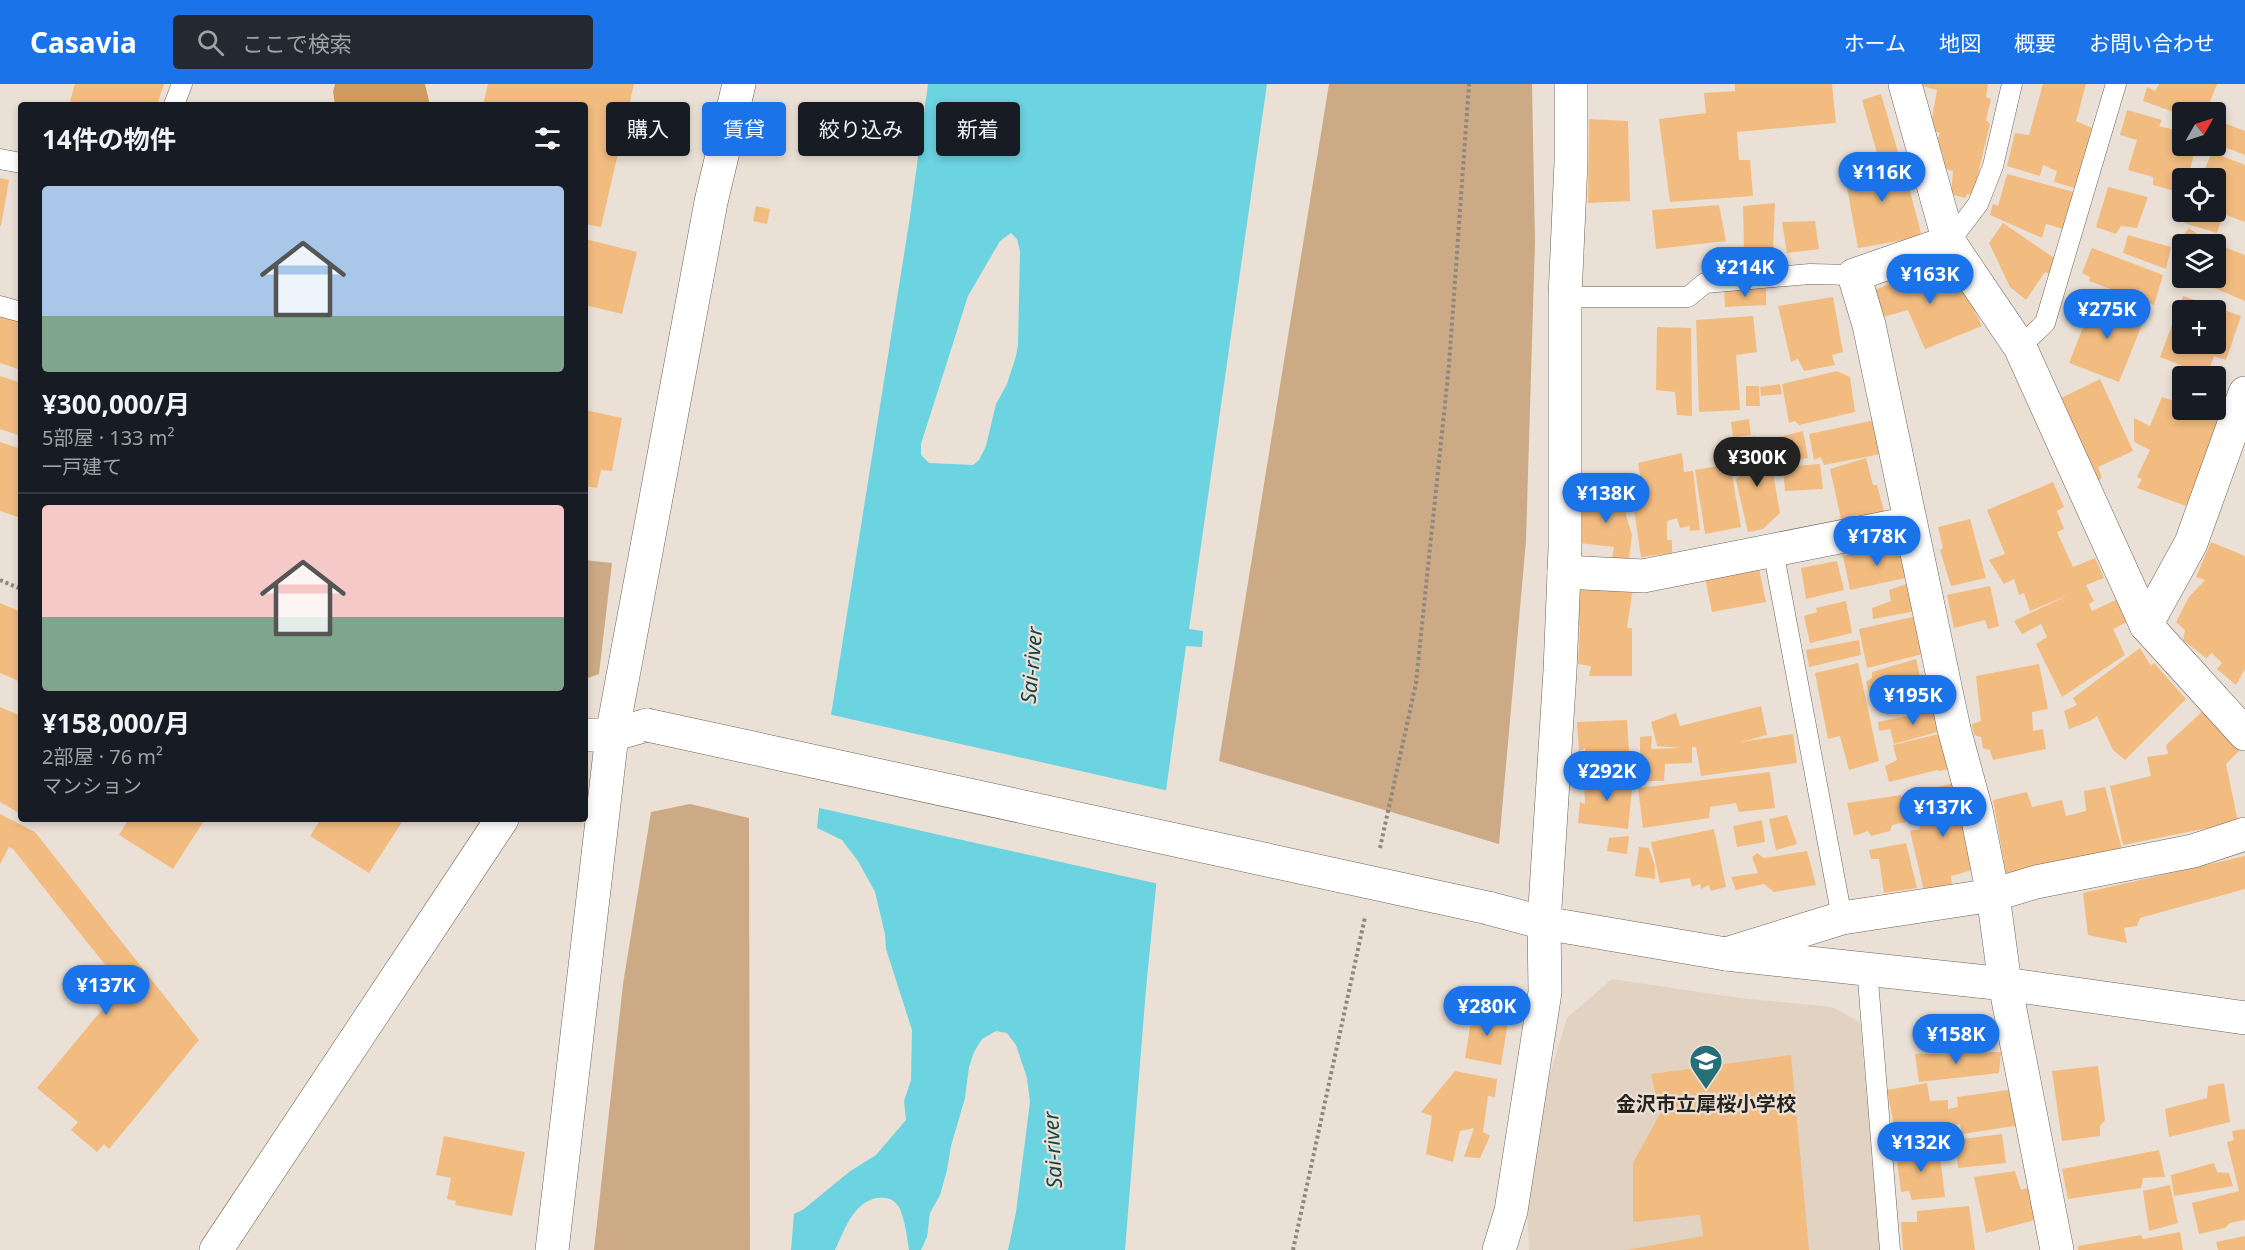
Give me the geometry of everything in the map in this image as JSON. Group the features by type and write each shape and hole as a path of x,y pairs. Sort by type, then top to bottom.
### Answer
{"street":[{"path":"552,1250 599,735 711,202 739,84"},
{"path":"1499,1250 1511,1211 1545,992 1544,923 1564,572 1565,297 1571,162 1571,84"},
{"path":"1905,84 1949,242 2020,347 2146,625 2245,734"},
{"path":"1949,242 1854,275 1869,325 1954,729 1976,810 1993,895 2005,984 2057,1250"},
{"path":"2146,625 2191,543 2245,393"},
{"path":"1564,572 1643,576 1910,523"},
{"path":"599,735 647,725 1488,908 1544,923 1726,954 2005,984 2245,1018"},
{"path":"216,1250 500,822"},
{"path":"1726,954 1842,918 1993,895 2036,882 2193,850 2245,834"}],"lane":[{"path":"175,102 182,84"},
{"path":"1949,242 1978,204 1986,185 1993,166 2012,84"},
{"path":"2020,347 2045,323 2116,84"},
{"path":"0,159 18,162"},
{"path":"1565,297 1688,297 1705,283 1810,274 1854,275"},
{"path":"0,306 18,311"},
{"path":"1773,550 1842,918"},
{"path":"1867,968 1890,1250"}],"path":[{"path":"1379,854 1416,683 1449,365 1468,84"},
{"path":"0,580 18,588"},
{"path":"1293,1250 1366,911"}],"shaded area":[{"path":"335,84 425,84 429,102 335,102"},
{"path":"1329,84 1532,84 1535,242 1526,541 1499,844 1219,761"},
{"path":"588,560 612,563 599,674 588,678"},
{"path":"690,804 749,818 750,1250 594,1250 623,984 651,812"},
{"name":"金沢市立犀桜小学校","path":"1612,979 1739,998 1832,1007 1860,1022 1880,1250 1529,1250 1525,1158 1567,1018"}],"water":[{"name":"Sai-river","path":"928,84 1267,84 1189,629 1203,631 1202,647 1186,646 1164,805 1146,989 1125,1250 1008,1250 1016,1212 1030,1102 1027,1078 1016,1045 1007,1033 996,1031 982,1039 974,1052 947,1170 940,1195 930,1213 927,1237 921,1250 909,1250 905,1224 897,1205 890,1199 876,1198 867,1202 853,1214 835,1250 791,1250 794,1214 804,1209 849,1172 876,1155 906,1120 904,1101 911,1080 912,1030 886,949 885,934 875,892 858,861 842,840 817,828 825,753 918,156 924,156 924,113","holes":["1011,233 1017,239 1020,251 1018,345 1007,384 996,404 986,446 979,460 973,465 929,463 921,455 921,444 968,296 1000,241"]}],"pier":[{"path":"828,714 1169,791 1159,884 815,807"}],"building":[{"path":"75,84 164,84 158,102 70,102"},
{"path":"488,84 634,84 630,102 606,102 606,156 617,156 601,227 588,225 588,102 484,102"},
{"path":"1735,84 1832,84 1836,123 1737,132 1739,160 1750,160 1753,196 1670,202 1659,119 1706,113 1704,93 1735,91"},
{"path":"1916,84 1988,84 1986,97 1991,99 1986,120 1990,124 1973,195 1967,194 1965,198 1951,194 1953,171 1940,167 1943,153 1935,147 1940,133 1930,130 1937,90"},
{"path":"2043,84 2086,84 2076,121 2092,128 2075,188 2054,182 2057,171 2043,165 2040,176 2007,166 2015,133 2029,135"},
{"path":"2159,84 2217,84 2210,102 2172,102 2172,111 2143,101 2147,87 2155,91"},
{"path":"1881,94 1898,152 1878,157 1862,100"},
{"path":"2127,110 2162,120 2159,126 2172,129 2172,156 2194,156 2190,168 2172,168 2172,190 2153,185 2153,177 2128,170 2137,140 2120,135"},
{"path":"1589,119 1628,121 1630,201 1588,203"},
{"path":"2226,124 2245,131 2245,155 2226,148"},
{"path":"1899,156 1921,233 1916,238 1858,248 1845,176 1856,174 1855,164"},
{"path":"2210,156 2222,156 2245,165 2245,222 2226,215 2226,168 2205,168"},
{"path":"2007,174 2074,192 2063,229 2046,224 2042,238 1990,215 1993,204 1998,206"},
{"path":"0,178 9,180 1,226 0,226"},
{"path":"2108,187 2148,197 2137,228 2121,226 2116,234 2096,227"},
{"path":"1775,203 1773,249 1744,251 1743,206"},
{"path":"1719,205 1726,241 1656,249 1652,210"},
{"path":"756,206 770,209 767,224 753,221"},
{"path":"1815,221 1819,249 1787,253 1782,222"},
{"path":"2184,222 2220,222 2217,233"},
{"path":"2003,223 2057,260 2052,275 2045,272 2026,300 2010,287 1989,243"},
{"path":"2189,228 2197,234 2184,234"},
{"path":"2128,235 2171,247 2166,269 2123,253"},
{"path":"588,240 637,252 622,314 588,306"},
{"path":"2092,248 2163,275 2154,305 2089,281 2090,277 2082,273"},
{"path":"2226,248 2245,255 2245,301 2214,288 2226,288"},
{"path":"1942,262 1954,293 1964,289 1982,326 1925,349 1908,310 1883,317 1872,291"},
{"path":"1766,289 1766,305 1725,307 1724,290"},
{"path":"2183,296 2195,300 2181,300"},
{"path":"1833,297 1843,352 1832,355 1835,365 1804,371 1798,359 1791,362 1778,306"},
{"path":"2095,297 2145,317 2119,382 2069,363"},
{"path":"2226,311 2241,316 2226,360 2214,356 2210,366 2182,366 2160,357 2172,325 2172,354 2226,354"},
{"path":"0,314 18,319 18,369 0,363"},
{"path":"1753,316 1757,352 1736,355 1740,410 1699,412 1696,320"},
{"path":"1657,327 1691,328 1692,416 1677,415 1675,392 1656,390"},
{"path":"1837,371 1850,377 1855,412 1799,425 1795,421 1789,423 1782,384"},
{"path":"0,376 18,382 18,435 0,429"},
{"path":"2100,379 2133,451 2098,467 2102,478 2094,483 2057,400"},
{"path":"1780,384 1782,394 1761,396 1760,387"},
{"path":"1746,386 1759,386 1760,406 1746,406"},
{"path":"2162,397 2172,400 2172,420 2225,420 2186,506 2137,488 2142,479 2137,477 2150,450 2134,442 2134,418 2150,426"},
{"path":"588,411 622,418 612,471 601,470 597,488 588,486"},
{"path":"1749,419 1751,435 1733,437 1731,422"},
{"path":"1875,420 1881,454 1824,465 1821,457 1814,460 1809,434"},
{"path":"1803,431 1808,458 1776,463 1771,439"},
{"path":"1755,436 1759,461 1771,462 1780,513 1763,529 1748,532 1736,480 1744,472 1737,441"},
{"path":"0,442 18,448 18,517 0,511"},
{"path":"1682,453 1684,472 1693,471 1700,530 1690,531 1690,526 1680,528 1677,518 1667,521 1667,540 1672,540 1672,553 1641,557 1634,510 1635,481 1641,482 1638,463"},
{"path":"1866,458 1873,485 1877,485 1884,511 1842,523 1830,469"},
{"path":"1730,464 1741,527 1705,534 1695,470"},
{"path":"1820,464 1823,489 1785,491 1783,467"},
{"path":"2053,482 2064,507 2057,511 2064,529 2057,532 2073,567 2095,558 2104,578 2086,585 2094,601 2089,604 2092,611 2118,599 2127,622 2113,629 2125,655 2062,697 2036,644 2047,637 2041,624 2022,634 2014,621 2068,595 2030,611 2024,593 2019,595 2014,579 2004,584 1989,560 2005,554 1987,510"},
{"path":"1582,495 1628,496 1626,515 1632,535 1629,558 1612,559 1614,547 1579,543"},
{"path":"1970,519 1986,578 1951,586 1940,550 1943,548 1938,527"},
{"path":"2211,542 2245,556 2245,669 2236,685 2217,669 2222,663 2212,653 2206,658 2183,640 2185,630 2176,622 2189,597 2205,580 2196,577"},
{"path":"1904,544 1910,577 1850,590 1843,556"},
{"path":"1837,561 1844,590 1806,599 1801,568"},
{"path":"1759,569 1766,602 1712,612 1705,578"},
{"path":"1909,583 1916,611 1873,619 1872,608 1891,601 1889,590"},
{"path":"1578,586 1633,587 1627,628 1632,628 1632,676 1589,676 1591,666 1578,664 1580,626 1576,626"},
{"path":"1990,586 1999,626 1988,629 1985,620 1954,628 1947,595"},
{"path":"1846,601 1852,633 1810,643 1804,616 1817,612 1816,608"},
{"path":"0,603 18,611 18,681 0,673"},
{"path":"1917,616 1927,653 1867,668 1859,629"},
{"path":"1859,640 1861,655 1809,667 1806,650"},
{"path":"2140,648 2151,666 2154,663 2186,699 2125,760 2113,750 2097,716 2069,729 2064,711 2077,705 2073,698"},
{"path":"1916,659 1922,686 1871,700 1866,682 1872,678 1872,672"},
{"path":"1858,663 1879,761 1849,770 1840,736 1828,739 1815,673"},
{"path":"2039,664 2048,709 2032,712 2033,731 2043,729 2046,749 1993,760 1990,750 1983,748 1981,737 1974,735 1972,724 1981,721 1976,676"},
{"path":"1761,706 1767,735 1741,742 1793,734 1797,763 1701,776 1696,747 1692,747 1692,763 1665,764 1664,781 1640,781 1640,737 1652,736 1651,749 1681,748 1657,746 1651,722 1676,713 1680,726"},
{"path":"0,707 18,715 18,812 0,802"},
{"path":"2205,709 2241,749 2226,764 2238,822 2123,845 2110,786 2151,776 2147,757 2168,754 2166,745"},
{"path":"1938,710 1945,730 1894,744 1890,729 1879,731 1878,722"},
{"path":"1627,720 1630,765 1594,767 1595,756 1586,757 1585,748 1579,751 1577,722"},
{"path":"1943,733 1953,768 1889,782 1885,766 1897,760 1893,745"},
{"path":"1770,772 1775,808 1739,812 1736,803 1710,807 1709,818 1643,828 1638,788"},
{"path":"1591,773 1633,779 1628,829 1578,823 1580,802 1585,804 1584,783 1590,785"},
{"path":"1959,782 1976,869 1951,876 1952,886 1924,891 1910,831 1920,829 1915,810 1928,807 1925,790"},
{"path":"2105,787 2122,849 2006,873 1993,800 2027,792 2032,807 2062,800 2066,816 2086,811 2084,791"},
{"path":"1901,795 1906,822 1892,825 1890,831 1871,836 1868,831 1854,836 1847,803"},
{"path":"0,814 35,832 199,1040 109,1149 104,1144 97,1152 71,1130 78,1122 37,1088 106,1005 96,997 114,976 13,849 9,847 0,864"},
{"path":"1787,815 1797,844 1776,850 1769,819"},
{"path":"1762,820 1765,842 1737,847 1733,826"},
{"path":"127,822 203,822 173,869 119,835"},
{"path":"319,822 402,822 369,873 310,836"},
{"path":"1714,829 1726,887 1711,891 1709,885 1701,889 1700,884 1692,887 1690,878 1660,883 1651,842"},
{"path":"1629,836 1627,854 1607,851 1609,838"},
{"path":"1906,843 1917,888 1884,893 1879,859 1871,859 1869,850"},
{"path":"1639,847 1649,848 1655,866 1655,879 1635,876"},
{"path":"1807,851 1816,885 1774,892 1764,884 1736,890 1731,877 1758,873 1752,857 1757,853 1764,858"},
{"path":"2245,856 2245,889 2140,918 2137,926 2124,928 2127,943 2088,935 2083,893"},
{"path":"1473,1009 1509,1015 1501,1065 1465,1058"},
{"path":"2001,1052 1999,1073 1919,1082 1915,1054"},
{"path":"1791,1055 1809,1250 1626,1250 1703,1236 1700,1215 1633,1222 1633,1163 1660,1114 1651,1074"},
{"path":"2098,1066 2105,1120 2100,1126 2100,1136 2062,1141 2052,1071"},
{"path":"1455,1071 1497,1079 1495,1097 1488,1096 1483,1132 1490,1136 1480,1158 1464,1157 1474,1128 1460,1131 1453,1162 1426,1154 1432,1116 1421,1112"},
{"path":"1927,1083 1930,1101 1948,1100 1948,1109 1958,1107 1957,1097 2015,1089 2021,1125 1962,1134 1960,1124 1896,1136 1887,1090"},
{"path":"2224,1083 2230,1122 2169,1137 2165,1109 2207,1098 2208,1086"},
{"path":"2245,1129 2245,1220 2230,1223 2225,1228 2199,1234 2192,1203 2239,1191 2227,1142 2234,1140 2232,1131"},
{"path":"2002,1134 2006,1163 1958,1168 1955,1140"},
{"path":"444,1136 525,1152 512,1216 455,1205 456,1201 447,1199 451,1178 436,1175"},
{"path":"1939,1148 1945,1197 1912,1200 1909,1191 1901,1192 1896,1151"},
{"path":"2159,1150 2165,1177 2143,1178 2141,1188 2068,1199 2062,1169"},
{"path":"2214,1163 2217,1172 2229,1173 2233,1186 2174,1196 2171,1175"},
{"path":"2015,1171 2021,1190 2030,1187 2035,1220 1986,1233 1974,1177"},
{"path":"2170,1185 2178,1223 2149,1231 2143,1191"},
{"path":"1969,1206 1975,1250 1903,1250 1901,1222 1917,1222 1917,1211"},
{"path":"2180,1232 2183,1250 2078,1250 2078,1246 2141,1235 2143,1239"},
{"path":"2245,1236 2245,1250 2218,1250 2216,1242"}],"place":[{"name":"金沢市立犀桜小学校","path":"1706,1090"}]}
